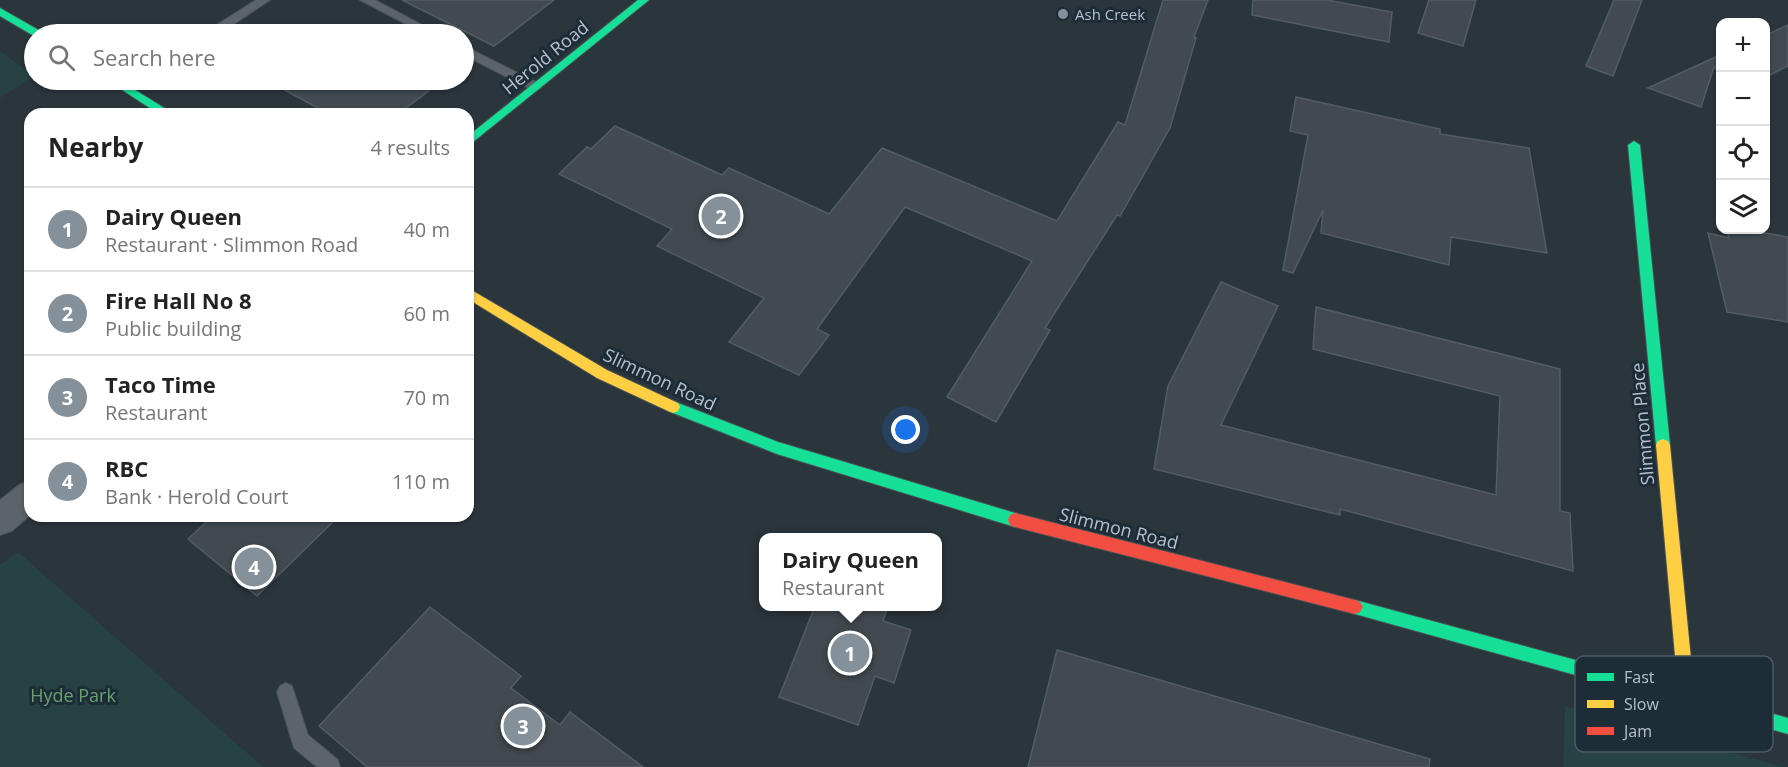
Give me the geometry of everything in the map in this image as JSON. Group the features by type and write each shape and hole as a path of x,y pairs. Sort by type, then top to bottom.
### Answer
{"street":[{"name":"Herold Road","path":"474,137 644,0"},
{"path":"0,11 24,26"},
{"path":"129,90 158,108"},
{"name":"Slimmon Place","path":"1634,145 1683,656"},
{"name":"Slimmon Road","path":"474,297 602,374 692,416 777,448 1018,521 1416,623 1575,668"},
{"path":"0,520 24,500"},
{"name":"Slimmon Road","path":"1773,722 1788,726"}],"lane":[{"path":"366,0 414,24"},
{"path":"226,24 260,1"},
{"path":"474,55 536,87"},
{"path":"286,692 301,741 331,767"}],"green space":[{"path":"0,51 24,69 24,82 0,98"},
{"name":"Hyde Park","path":"18,552 263,767 0,767 0,565"},
{"path":"1565,706 1575,709 1575,752 1729,752 1783,767 1563,767"}],"building":[{"path":"402,0 554,0 494,46 474,36 474,24 450,24"},
{"path":"1163,0 1208,0 1194,37 1196,38 1170,128 1120,216 1117,215 1045,328 1050,330 996,422 947,397 1032,261 905,207 817,329 829,335 799,375 729,342 764,298 657,246 672,229 559,174 587,147 591,149 615,126 722,175 729,168 829,214 882,148 1057,221 1118,122 1125,125"},
{"path":"1253,0 1327,0 1392,12 1389,42 1252,15"},
{"path":"1429,0 1476,0 1463,46 1418,33"},
{"path":"1614,0 1642,0 1613,76 1586,66"},
{"path":"1788,25 1788,66 1770,75 1770,72 1770,33"},
{"path":"1716,57 1716,69 1714,67 1701,107 1648,88"},
{"path":"285,90 430,90 406,108 318,108"},
{"path":"1296,97 1440,129 1440,134 1529,148 1547,253 1451,237 1449,265 1321,233 1323,210 1293,273 1283,270 1308,135 1290,131"},
{"path":"1708,233 1729,238 1728,234 1770,234 1788,237 1788,322 1727,312"},
{"path":"1221,282 1278,306 1221,425 1496,495 1500,396 1313,349 1316,307 1560,369 1560,511 1570,513 1573,571 1340,509 1340,515 1154,469 1168,386"},
{"path":"206,522 333,522 257,596 188,539"},
{"path":"430,607 521,676 511,688 560,725 570,712 643,767 367,767 319,726"},
{"path":"813,611 886,611 883,621 911,630 894,683 875,676 858,725 779,697"},
{"path":"1057,650 1430,759 1429,767 1028,767"}],"traffic: fast":[{"path":"474,137 644,0"},
{"path":"0,11 24,26"},
{"path":"128,90 158,108"},
{"path":"1634,145 1663,445"},
{"path":"673,407 777,448 1015,520"},
{"path":"1355,607 1575,667"},
{"path":"1773,722 1788,726"}],"traffic: slow":[{"path":"474,297 602,374 673,407"},
{"path":"1663,445 1683,656"}],"traffic: jam":[{"path":"1015,520 1355,607"}],"place":[{"name":"Ash Creek","path":"1063,14"},
{"name":"Fire Hall No 8","path":"721,216"},
{"name":"RBC","path":"254,567"},
{"name":"Dairy Queen","path":"850,653"},
{"name":"Taco Time","path":"523,726"}]}
